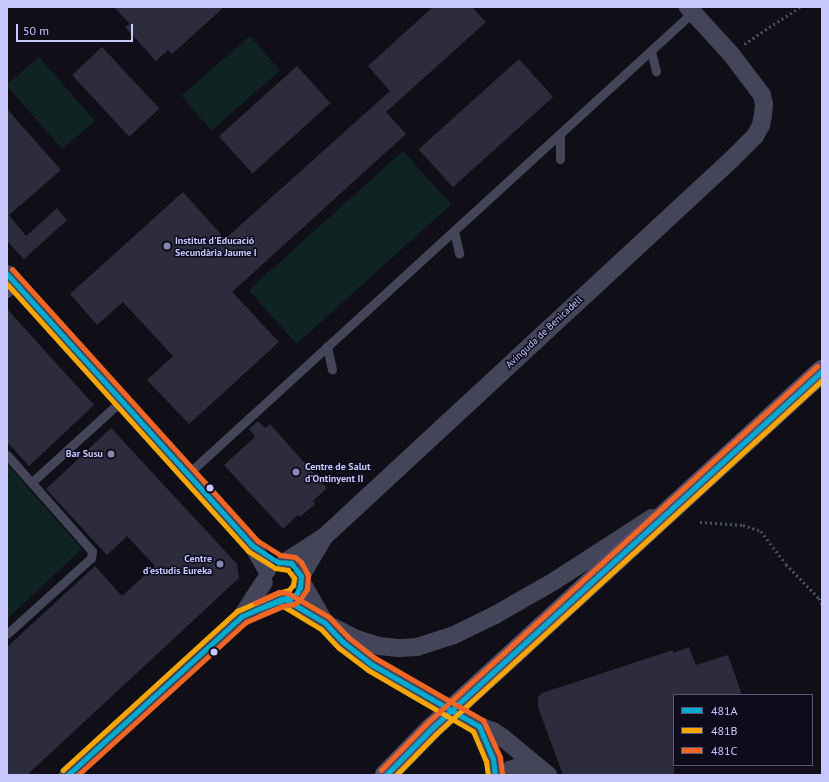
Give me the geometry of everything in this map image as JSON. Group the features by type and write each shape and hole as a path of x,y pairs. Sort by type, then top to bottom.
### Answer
{"main road":[{"path":"386,775 431,729 822,371"}],"street":[{"path":"690,10 731,54"},
{"name":"Avinguda de Benicadell","path":"324,537 727,164 755,136 761,125 764,104 762,95 731,54"},
{"path":"10,284 122,400 189,473 273,569"},
{"path":"273,569 269,594 283,599 357,639 379,646 399,648 417,647 434,643 488,618 544,587 686,496"},
{"path":"68,775 242,616 273,569 324,537"},
{"path":"242,616 297,593 301,579 324,537"},
{"path":"273,569 295,566 325,623 343,642 371,664 479,726 493,731 543,771"},
{"path":"479,726 493,759 495,775"},
{"path":"504,775 510,770 523,765 543,771"}],"lane":[{"path":"189,473 651,51 690,10"},
{"path":"651,51 656,71"},
{"path":"560,134 560,159"},
{"path":"454,231 458,253"},
{"path":"328,346 332,369"},
{"path":"32,482 122,400"},
{"path":"7,455 92,551 91,558 7,634"}],"path":[{"path":"731,54 800,7"},
{"path":"700,522 743,525 761,531 786,564 819,598 822,604"}],"green space":[{"path":"250,36 280,71 212,130 181,96"},
{"path":"39,57 95,121 62,149 7,86 7,84"},
{"path":"403,151 451,205 297,344 248,290"},
{"path":"7,464 82,549 7,619"}],"building":[{"path":"114,7 224,7 172,54 168,50 156,61 125,27 130,24"},
{"path":"433,7 472,7 486,22 386,112 406,134 232,292 279,342 189,424 147,380 173,356 123,302 97,325 70,294 183,192 225,239 390,91 368,66"},
{"path":"102,47 159,108 129,136 72,75"},
{"path":"519,59 553,97 453,187 419,149"},
{"path":"297,66 330,103 252,173 219,136"},
{"path":"7,109 61,170 9,215 26,236 57,208 67,220 24,259 7,241"},
{"path":"7,309 94,405 29,466 7,442"},
{"name":"Centre de Salut d'Ontinyent II","path":"258,421 265,428 270,424 327,488 313,501 315,504 300,517 298,515 283,529 224,465 255,437 249,429"},
{"path":"111,428 237,564 239,578 27,775 7,775 7,647 95,566 122,596 155,566 127,536 107,555 46,489"},
{"path":"689,647 696,665 728,655 742,694 673,694 674,775 563,775 538,707 538,697 542,693 673,650 673,653"}],"transit line":[{"name":"481C","path":"12,269 258,541 280,555 295,557 301,562 308,575 307,589 295,604 283,606 246,622 78,775"},
{"name":"481A","path":"7,274 253,546 278,562 291,563 301,576 300,587 297,593 292,597 281,599 242,616 68,775"},
{"name":"481B","path":"7,284 248,551 275,568 288,570 294,578 293,585 289,590 278,593 237,611 63,770"},
{"name":"481C","path":"381,770 426,724 817,366"},
{"name":"481A","path":"386,775 431,729 822,371"},
{"name":"481B","path":"396,775 436,734 822,380"},
{"name":"481C","path":"255,603 279,592 288,593 329,617 348,637 375,658 483,720 500,757 502,774"},
{"name":"481A","path":"258,609 285,599 325,623 343,642 371,664 479,726 493,759 495,775"},
{"name":"481B","path":"261,615 283,606 321,629 339,648 368,670 473,731 486,761 488,775"}],"place":[{"name":"Institut d'Educació Secundària Jaume I","path":"167,246"},
{"name":"Bar Susu","path":"111,454"},
{"name":"Centre de Salut d'Ontinyent II","path":"296,472"},
{"name":"Centre d'estudis Eureka","path":"220,564"}]}
